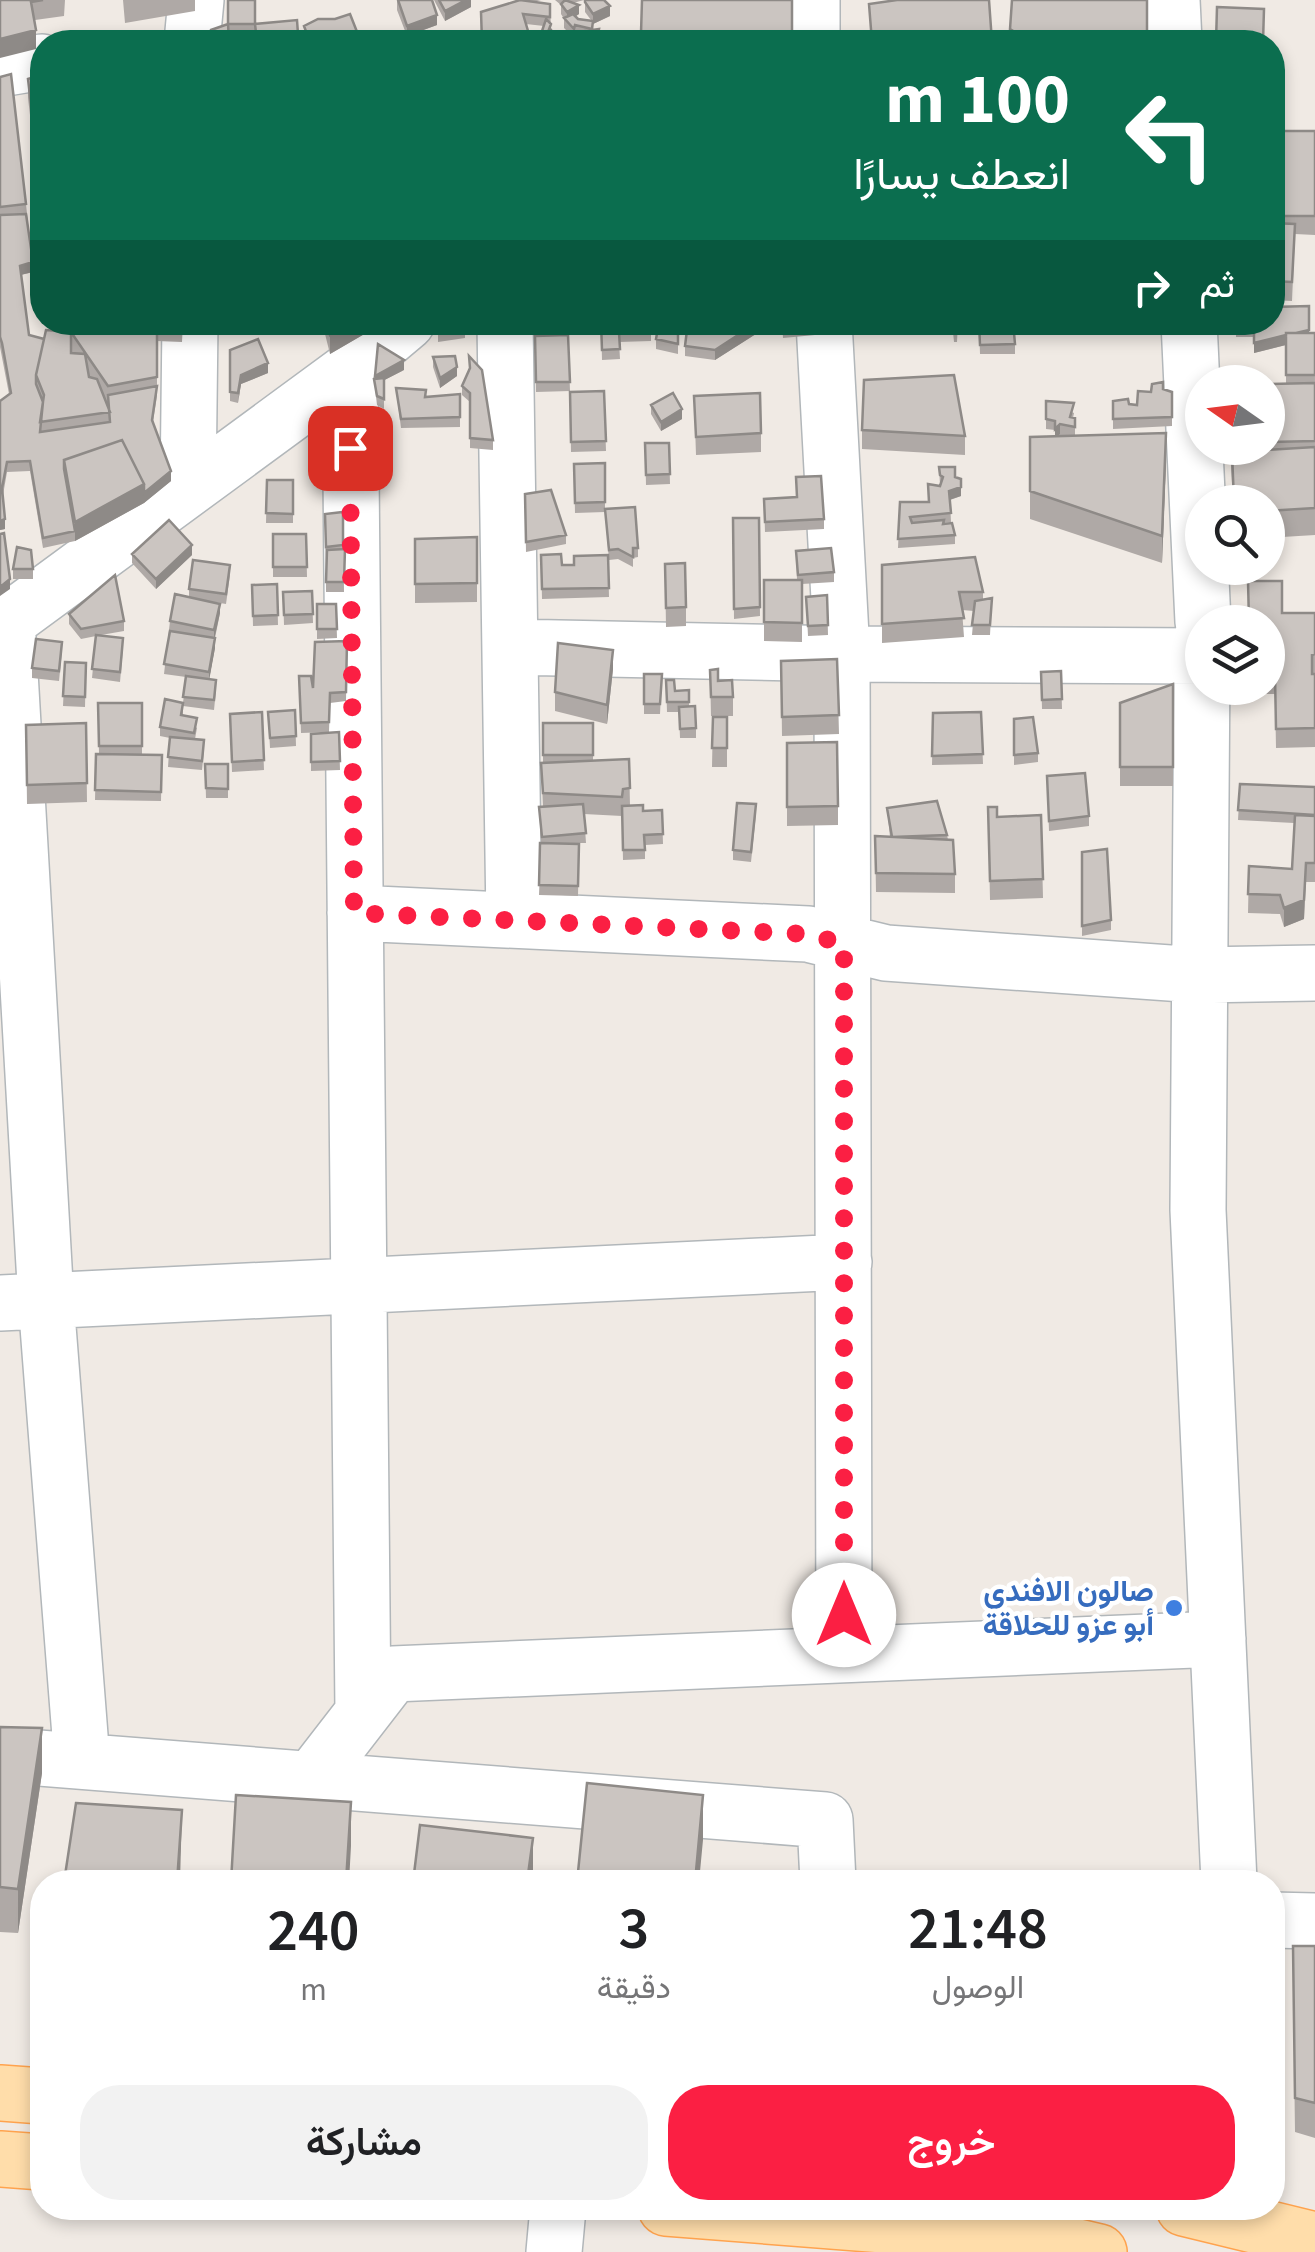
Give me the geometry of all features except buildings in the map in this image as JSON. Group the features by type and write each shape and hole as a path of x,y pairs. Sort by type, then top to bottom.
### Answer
{"main road":[{"path":"0,2094 30,2095"},
{"path":"0,2159 30,2161"},
{"path":"752,2220 880,2238 1035,2236 1099,2252"},
{"path":"1248,2220 1315,2240"}],"street":[{"path":"812,0 812,30"},
{"path":"1172,0 1173,30"},
{"path":"0,68 30,64"},
{"path":"188,489 190,335"},
{"path":"82,1761 23,1302 4,623 350,370 392,335"},
{"path":"505,335 514,920"},
{"path":"825,335 842,654 844,1654"},
{"path":"1190,335 1202,605"},
{"path":"350,370 362,1712"},
{"path":"510,647 1185,658"},
{"path":"1201,705 1198,1210 1228,1870"},
{"path":"354,913 808,934 886,953 1198,975 1315,973"},
{"path":"23,1302 844,1262"},
{"path":"311,1780 393,1674 1218,1639"},
{"path":"0,1755 825,1820 827,1870"},
{"path":"1285,1920 1315,1920"},
{"path":"554,2252 557,2220"}],"place":[{"name":"صالون الافندي أبو عزو للحلاقة","path":"1174,1608"}],"route":[{"path":"350,448 354,913 808,934 844,944 844,1615"}]}
